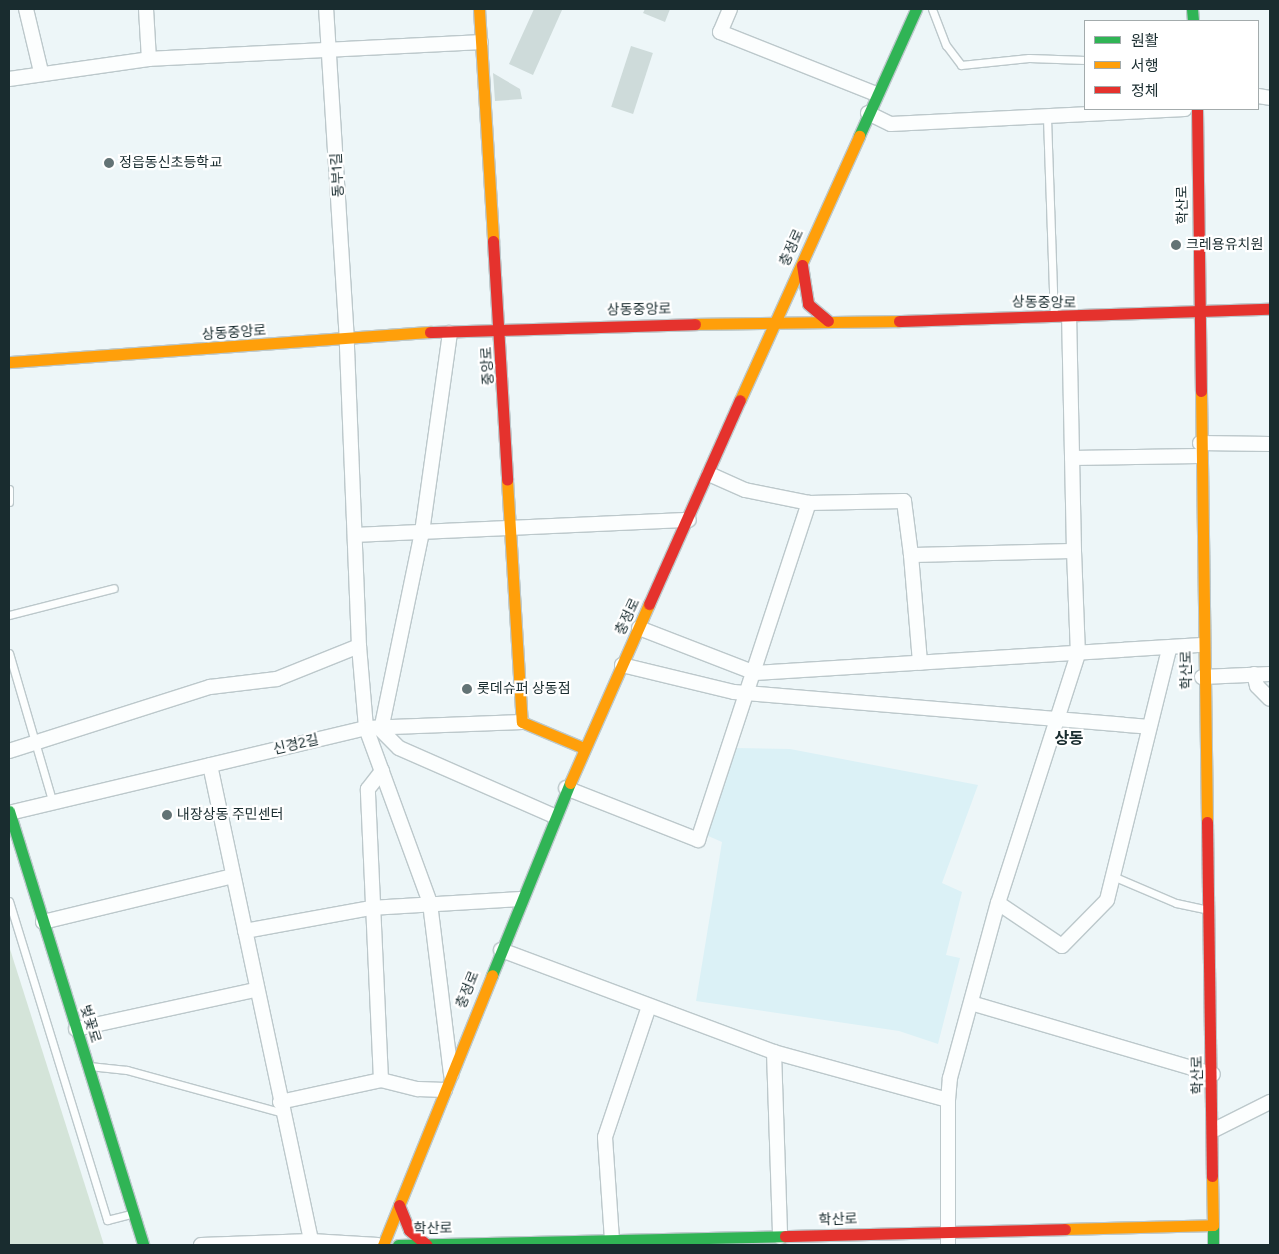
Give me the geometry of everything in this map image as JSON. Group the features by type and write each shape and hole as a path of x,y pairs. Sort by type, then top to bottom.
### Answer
{"street":[{"path":"26,9 41,72"},
{"path":"146,9 149,59"},
{"name":"동부1길","path":"326,9 347,341 359,646 366,728 430,903 451,1075"},
{"name":"중앙로","path":"479,9 501,327 522,722"},
{"path":"730,9 720,32 876,94"},
{"name":"충정로","path":"383,1245 566,788 689,520 876,94 916,9"},
{"path":"9,79 41,72 149,59 480,42"},
{"path":"868,113 891,124 1047,118 1155,110"},
{"name":"학산로","path":"398,1245 612,1240 679,1243 780,1237 948,1238 1213,1224 1213,1074 1202,677 1197,110"},
{"path":"802,264 808,304 828,321"},
{"name":"상동중앙로","path":"9,362 450,334 501,327 1054,316 1069,319 1200,314 1270,309"},
{"path":"948,1238 948,1100 971,1003 998,903 1078,654 1069,319"},
{"path":"450,334 422,532 381,730 399,748 554,816"},
{"path":"1072,458 1270,444"},
{"path":"709,474 745,490 809,503 904,501 911,555 920,663"},
{"path":"566,788 698,840 750,693 754,673 809,503"},
{"path":"355,535 689,520"},
{"path":"911,555 1074,551"},
{"path":"639,628 754,673 1169,650 1202,645"},
{"path":"9,750 210,686 277,679 359,646"},
{"path":"998,903 1062,946 1094,918 1115,877 1147,727 1169,650"},
{"path":"622,665 750,693 973,715 1058,716 1147,727"},
{"path":"1254,674 1257,686 1270,699"},
{"path":"1202,677 1270,674"},
{"name":"신경2길","path":"9,812 366,728 381,730 522,722 584,748"},
{"path":"210,765 234,876 255,990 311,1241"},
{"path":"381,1080 370,908 368,789 382,771"},
{"name":"벚꽃로","path":"9,812 12,831 43,922 143,1245"},
{"path":"43,922 234,876"},
{"path":"245,931 370,908 521,899"},
{"path":"501,950 774,1052 948,1100"},
{"path":"76,1029 255,990"},
{"path":"971,1003 1213,1074"},
{"path":"612,1240 605,1137 649,1006"},
{"path":"774,1052 780,1237"},
{"path":"281,1108 381,1080 418,1089 445,1090"},
{"path":"1214,1130 1270,1102"},
{"path":"399,1205 409,1230 428,1245"},
{"path":"1213,1224 1213,1245"},
{"path":"201,1245 311,1241 378,1245"}],"lane":[{"path":"932,9 946,45 961,64 1029,58 1084,60"},
{"path":"1047,118 1054,316"},
{"path":"9,489 9,502"},
{"path":"9,615 114,588"},
{"path":"9,653 53,802"},
{"path":"1115,877 1176,903 1208,910"},
{"path":"9,901 107,1220 133,1214"},
{"path":"87,1066 126,1070 281,1108"}],"shaded area":[{"path":"735,748 790,749 978,785 942,883 962,892 946,955 960,958 938,1044 899,1031 696,1001 722,842 706,835"}],"green space":[{"path":"9,946 104,1245 9,1245"}],"building":[{"path":"534,9 562,10 533,75 509,64"},
{"path":"645,9 670,9 665,22 643,13"},
{"path":"631,46 653,53 633,114 611,107"},
{"path":"493,73 520,89 522,99 495,101"}],"traffic: fast":[{"path":"859,136 916,9"},
{"path":"1192,9 1193,20"},
{"path":"492,975 570,783"},
{"path":"9,811 143,1245"},
{"path":"1213,1225 1213,1245"},
{"path":"398,1245 785,1236"}],"traffic: slow":[{"path":"479,9 493,241"},
{"path":"740,400 859,136"},
{"path":"695,324 899,321"},
{"path":"9,362 430,332"},
{"path":"1201,391 1207,822"},
{"path":"507,480 522,722 584,748"},
{"path":"570,783 649,604"},
{"path":"383,1245 492,975"},
{"path":"1065,1229 1213,1225 1212,1176"}],"traffic: jam":[{"path":"1197,110 1201,391"},
{"path":"493,241 507,480"},
{"path":"802,265 808,304 828,321"},
{"path":"899,321 1270,309"},
{"path":"430,332 695,324"},
{"path":"649,604 740,400"},
{"path":"1207,822 1212,1176"},
{"path":"399,1205 409,1230 427,1245"},
{"path":"785,1236 1065,1229"}],"place":[{"name":"정읍동신초등학교","path":"109,163"},
{"name":"크레용유치원","path":"1176,245"},
{"name":"롯데슈퍼 상동점","path":"467,689"},
{"name":"내장상동 주민센터","path":"167,815"}],"district":[{"name":"상동","path":"1069,739"}]}
